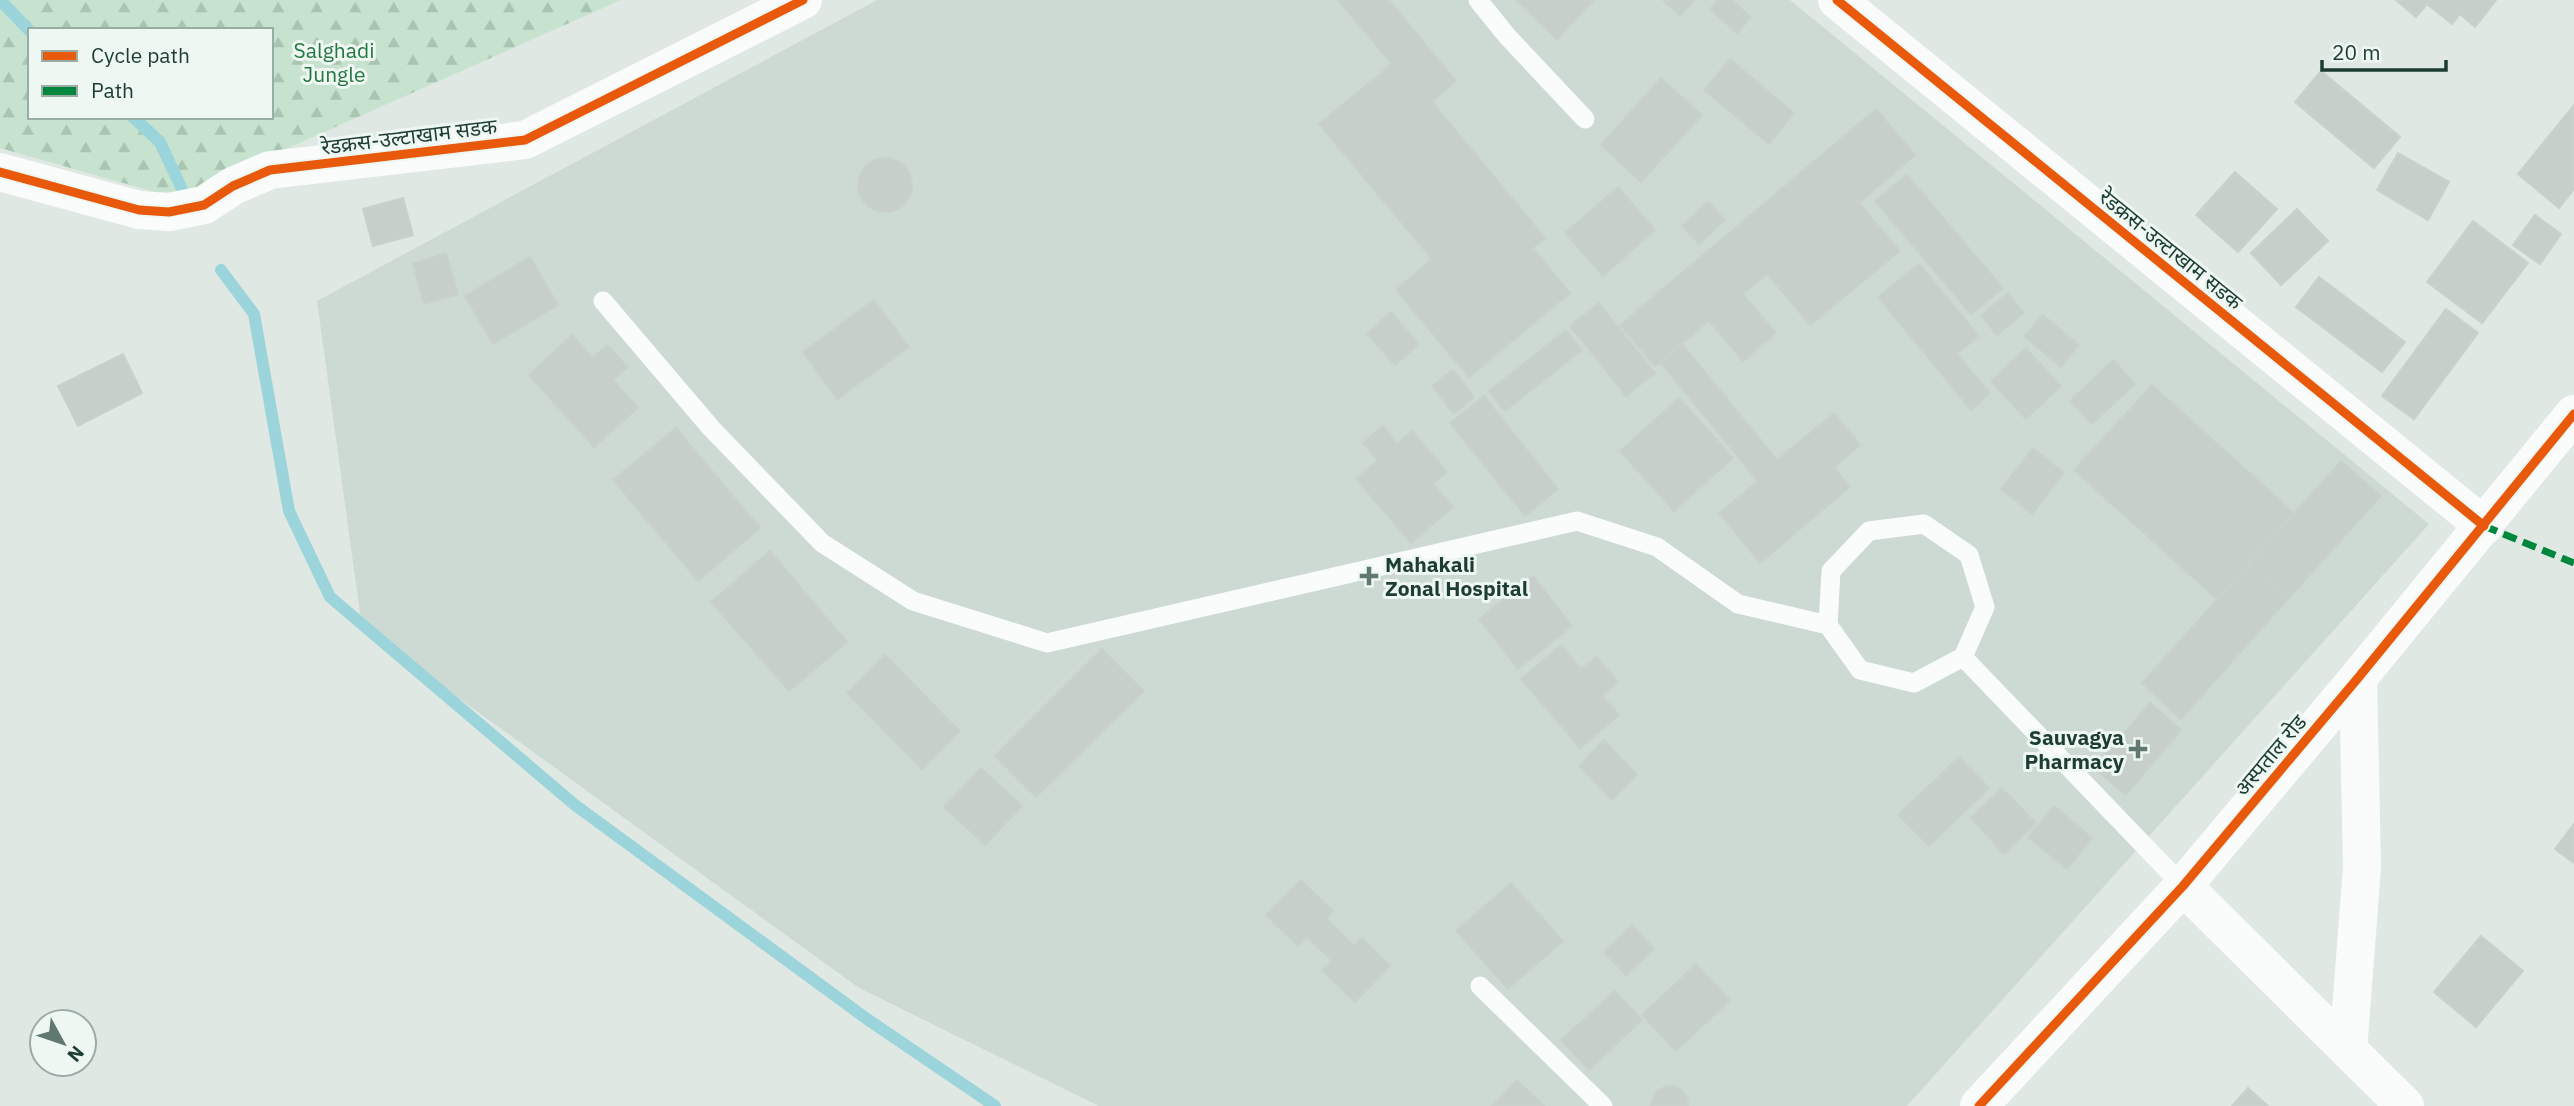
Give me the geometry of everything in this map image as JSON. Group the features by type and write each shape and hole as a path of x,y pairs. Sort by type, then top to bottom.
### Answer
{"street":[{"name":"रेडक्रस-उल्टाखाम सडक","path":"0,172 139,210 169,212 204,205 233,186 270,170 525,140 803,0"},
{"name":"रेडक्रस-उल्टाखाम सडक","path":"1837,0 2484,526"},
{"name":"अस्पताल रोड","path":"1979,1106 2183,886 2484,526 2574,414"},
{"path":"2348,1050 2362,867 2358,678"},
{"path":"2183,886 2405,1106"}],"lane":[{"path":"1478,0 1507,36 1585,119"},
{"path":"603,301 711,428 822,543 913,601 1047,643 1577,521 1657,547 1738,604 1828,625"},
{"path":"1924,524 1969,555 1985,607 1963,657 1914,683 1860,670 1828,625 1831,570 1869,531 1924,524"},
{"path":"1963,657 2183,886"},
{"path":"1480,986 1603,1106"}],"shaded area":[{"name":"Mahakali Zonal Hospital","path":"877,0 1790,0 2429,524 1907,1106 1099,1106 859,988 362,628 317,301"}],"green space":[{"name":"Salghadi Jungle","path":"0,0 621,0 176,198 0,148"}],"building":[{"path":"1338,0 1389,0 1456,81 1432,102 1545,238 1533,248 1570,293 1469,377 1396,290 1432,259 1319,124 1392,64"},
{"path":"1516,0 1594,0 1557,39"},
{"path":"1663,0 1694,0 1680,16"},
{"path":"1718,0 1732,0 1751,17 1737,33 1710,9"},
{"path":"2396,0 2496,0 2475,27 2460,14 2452,24 2427,4 2416,17"},
{"path":"1730,59 1794,113 1769,144 1704,90"},
{"path":"2321,71 2400,137 2374,168 2295,102"},
{"path":"1661,78 1702,115 1641,182 1601,145"},
{"path":"2574,105 2574,189 2559,208 2518,174"},
{"path":"1876,109 1915,155 1859,203 1900,251 1810,325 1767,274 1743,294 1776,333 1743,361 1709,321 1655,366 1620,325"},
{"path":"2398,153 2449,182 2428,220 2377,190"},
{"path":"885,158 904,166 912,185 904,204 885,212 866,204 858,185 866,166"},
{"path":"2235,172 2277,209 2238,252 2196,215"},
{"path":"1907,175 2003,288 1971,314 1875,201"},
{"path":"1618,187 1655,230 1603,276 1565,233"},
{"path":"403,198 413,235 373,246 363,209"},
{"path":"1708,202 1725,220 1699,244 1682,226"},
{"path":"2297,209 2328,241 2281,285 2251,253"},
{"path":"2535,215 2561,234 2540,264 2513,245"},
{"path":"2473,221 2528,263 2482,323 2427,282"},
{"path":"446,253 458,294 424,304 413,264"},
{"path":"530,257 558,305 493,344 465,296"},
{"path":"1919,264 1979,336 1957,354 1990,393 1971,410 1878,297"},
{"path":"2319,277 2405,342 2382,372 2296,307"},
{"path":"2008,293 2024,313 1997,335 1981,316"},
{"path":"874,300 909,347 837,399 803,352"},
{"path":"1599,303 1655,373 1626,396 1570,326"},
{"path":"2446,309 2478,333 2414,419 2382,396"},
{"path":"1391,312 1419,344 1395,365 1367,334"},
{"path":"2043,315 2079,345 2061,367 2024,336"},
{"path":"1566,330 1582,350 1505,411 1489,391"},
{"path":"572,335 593,358 607,345 628,367 613,380 638,408 594,447 529,375"},
{"path":"1682,344 1777,460 1834,413 1860,445 1834,467 1850,487 1760,563 1719,513 1758,481 1660,362"},
{"path":"2026,348 2061,386 2026,419 1991,381"},
{"path":"123,354 142,393 78,426 58,386"},
{"path":"2113,360 2135,384 2092,424 2070,401"},
{"path":"1453,370 1474,397 1454,414 1432,386"},
{"path":"2152,385 2294,513 2217,599 2074,470"},
{"path":"1484,396 1558,489 1525,516 1450,423"},
{"path":"1679,398 1733,458 1674,511 1620,451"},
{"path":"1383,426 1397,444 1412,431 1447,472 1433,484 1453,507 1411,543 1356,479 1378,460 1363,443"},
{"path":"676,428 760,528 698,581 613,480"},
{"path":"2033,448 2064,473 2032,514 2001,489"},
{"path":"2341,461 2381,496 2287,600 2248,565"},
{"path":"770,551 847,642 789,691 711,602"},
{"path":"2248,565 2287,600 2181,719 2142,683"},
{"path":"1533,576 1572,626 1518,669 1479,619"},
{"path":"1561,645 1581,669 1597,657 1618,682 1602,696 1619,715 1580,748 1521,679"},
{"path":"1102,649 1144,691 1036,797 995,756"},
{"path":"885,655 960,731 922,769 847,693"},
{"name":"Sauvagya Pharmacy","path":"2150,703 2181,730 2126,795 2094,768"},
{"path":"1604,740 1637,775 1612,800 1579,766"},
{"path":"1959,757 1989,788 1929,846 1898,815"},
{"path":"981,768 1022,806 985,845 944,807"},
{"path":"2002,788 2036,823 2004,854 1971,818"},
{"path":"2054,806 2092,838 2067,869 2028,837"},
{"path":"2574,824 2574,863 2555,849"},
{"path":"1301,880 1333,911 1326,918 1354,946 1362,938 1390,966 1355,1002 1322,970 1332,961 1307,937 1298,946 1266,915"},
{"path":"1511,883 1563,941 1508,989 1456,931"},
{"path":"1632,925 1654,949 1626,975 1604,952"},
{"path":"2481,936 2523,971 2476,1027 2434,992"},
{"path":"1696,964 1730,1000 1676,1051 1642,1015"},
{"path":"1615,991 1642,1020 1589,1070 1561,1040"},
{"path":"1517,1080 1544,1106 1492,1106"},
{"path":"1675,1086 1683,1091 1688,1106 1651,1106 1656,1091"},
{"path":"2248,1088 2268,1106 2232,1106"}],"waterway":[{"path":"0,0 28,29"},
{"path":"135,119 160,142 185,196"},
{"path":"221,270 254,314 289,511 330,597 575,805 867,1019 995,1106"}],"marked path":[{"path":"2484,526 2574,563"}],"cycle path":[{"path":"0,172 139,210 169,212 204,205 233,186 270,170 525,140 803,0"},
{"path":"1837,0 2484,526"},
{"path":"1979,1106 2183,886 2574,414"}],"place":[{"name":"Mahakali Zonal Hospital","path":"1369,576"},
{"name":"Sauvagya Pharmacy","path":"2138,749"}]}
